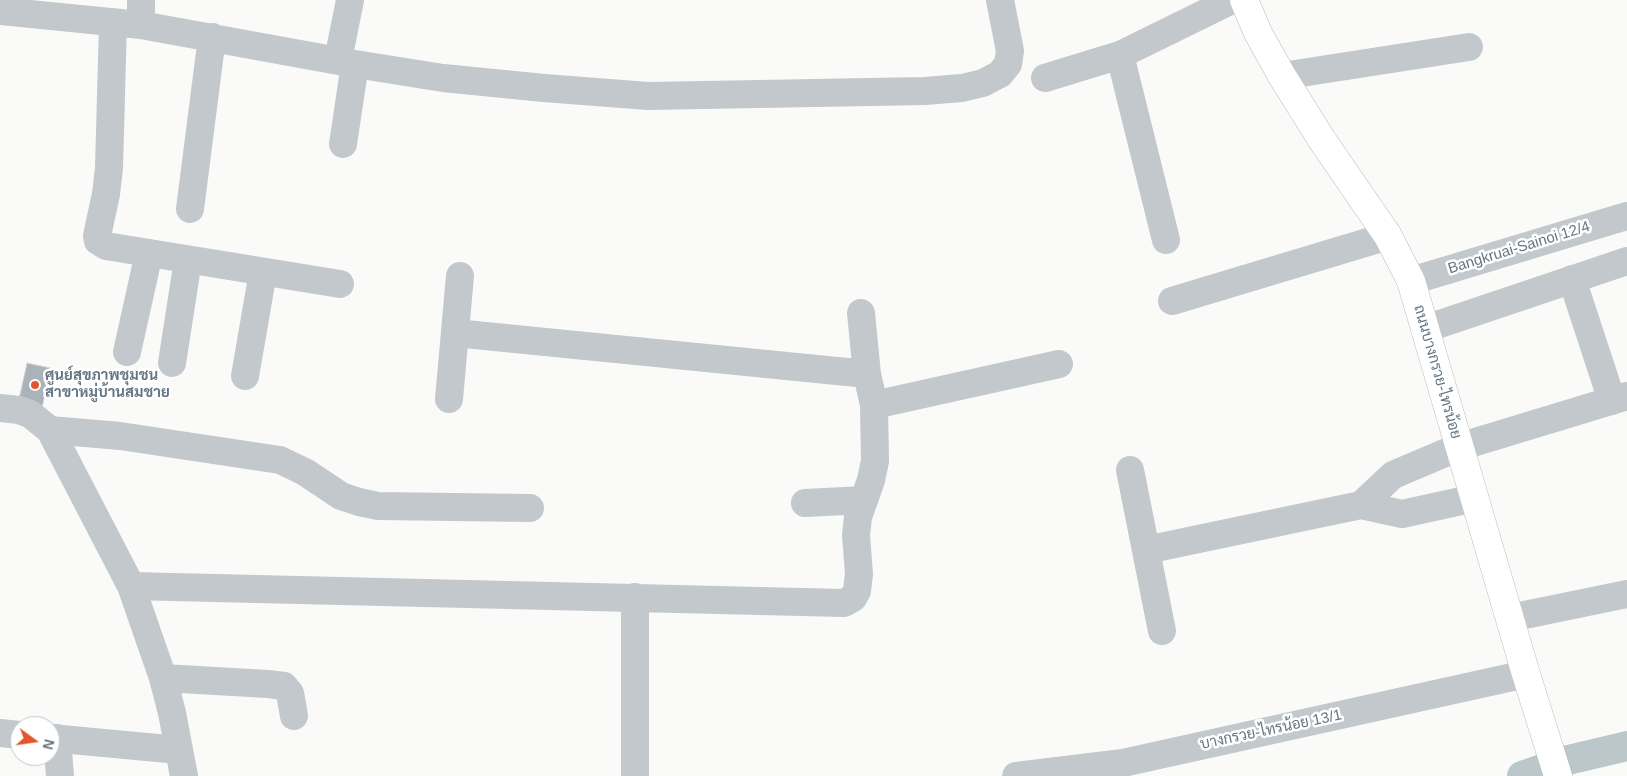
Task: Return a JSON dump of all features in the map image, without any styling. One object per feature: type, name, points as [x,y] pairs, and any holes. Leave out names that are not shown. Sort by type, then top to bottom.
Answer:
[{"type":"main road","name":"ถนนบางกรวย-ไทรน้อย","points":[[1244,0],[1258,33],[1282,76],[1322,140],[1388,236],[1411,281],[1526,674],[1555,764]]},
{"type":"street","points":[[0,0],[0,10],[113,23],[141,13],[212,37],[443,78],[648,96],[925,91],[962,88],[983,83],[1000,74],[1008,64],[1010,51],[1000,0]]},
{"type":"street","points":[[343,144],[350,0]]},
{"type":"street","points":[[1045,78],[1120,54],[1232,0]]},
{"type":"street","points":[[113,23],[109,168],[106,194],[97,236],[98,241],[106,246],[340,284]]},
{"type":"street","points":[[190,209],[212,37]]},
{"type":"street","points":[[1282,76],[1469,47]]},
{"type":"street","points":[[1120,54],[1166,240]]},
{"type":"street","name":"Bangkruai-Sainoi 12/4","points":[[1411,281],[1627,216]]},
{"type":"street","points":[[1172,301],[1388,236]]},
{"type":"street","points":[[128,352],[149,253]]},
{"type":"street","points":[[172,363],[188,260]]},
{"type":"street","points":[[1425,329],[1627,260]]},
{"type":"street","points":[[246,376],[263,272]]},
{"type":"street","points":[[449,399],[460,276]]},
{"type":"street","points":[[1361,505],[1393,475],[1459,447],[1619,398],[1572,279]]},
{"type":"street","points":[[131,586],[844,602],[853,598],[857,591],[859,574],[856,535],[858,517],[871,480],[874,461],[874,405],[867,374],[861,313]]},
{"type":"street","points":[[455,333],[867,374]]},
{"type":"street","points":[[874,405],[1059,364]]},
{"type":"street","points":[[0,408],[19,410],[30,414],[50,430],[131,586],[162,678],[181,763],[60,739]]},
{"type":"street","points":[[50,430],[120,436],[280,460],[306,472],[341,496],[378,506],[530,508]]},
{"type":"street","points":[[1130,470],[1162,632]]},
{"type":"street","points":[[1146,550],[1361,505],[1402,514],[1475,498]]},
{"type":"street","points":[[805,503],[864,500]]},
{"type":"street","points":[[1510,618],[1627,594]]},
{"type":"street","points":[[635,597],[635,776]]},
{"type":"street","name":"บางกรวย-ไทรน้อย 13/1","points":[[1016,776],[1123,763],[1526,674]]},
{"type":"street","points":[[162,678],[284,686],[290,692],[294,716]]},
{"type":"building","name":"ศูนย์สุขภาพชุมชน สาขาหมู่บ้านสมชาย","points":[[27,363],[51,368],[42,408],[18,403]]},
{"type":"waterway","points":[[1522,776],[1568,760],[1627,746]]},
{"type":"place","name":"ศูนย์สุขภาพชุมชน สาขาหมู่บ้านสมชาย","points":[[35,385]]}]
